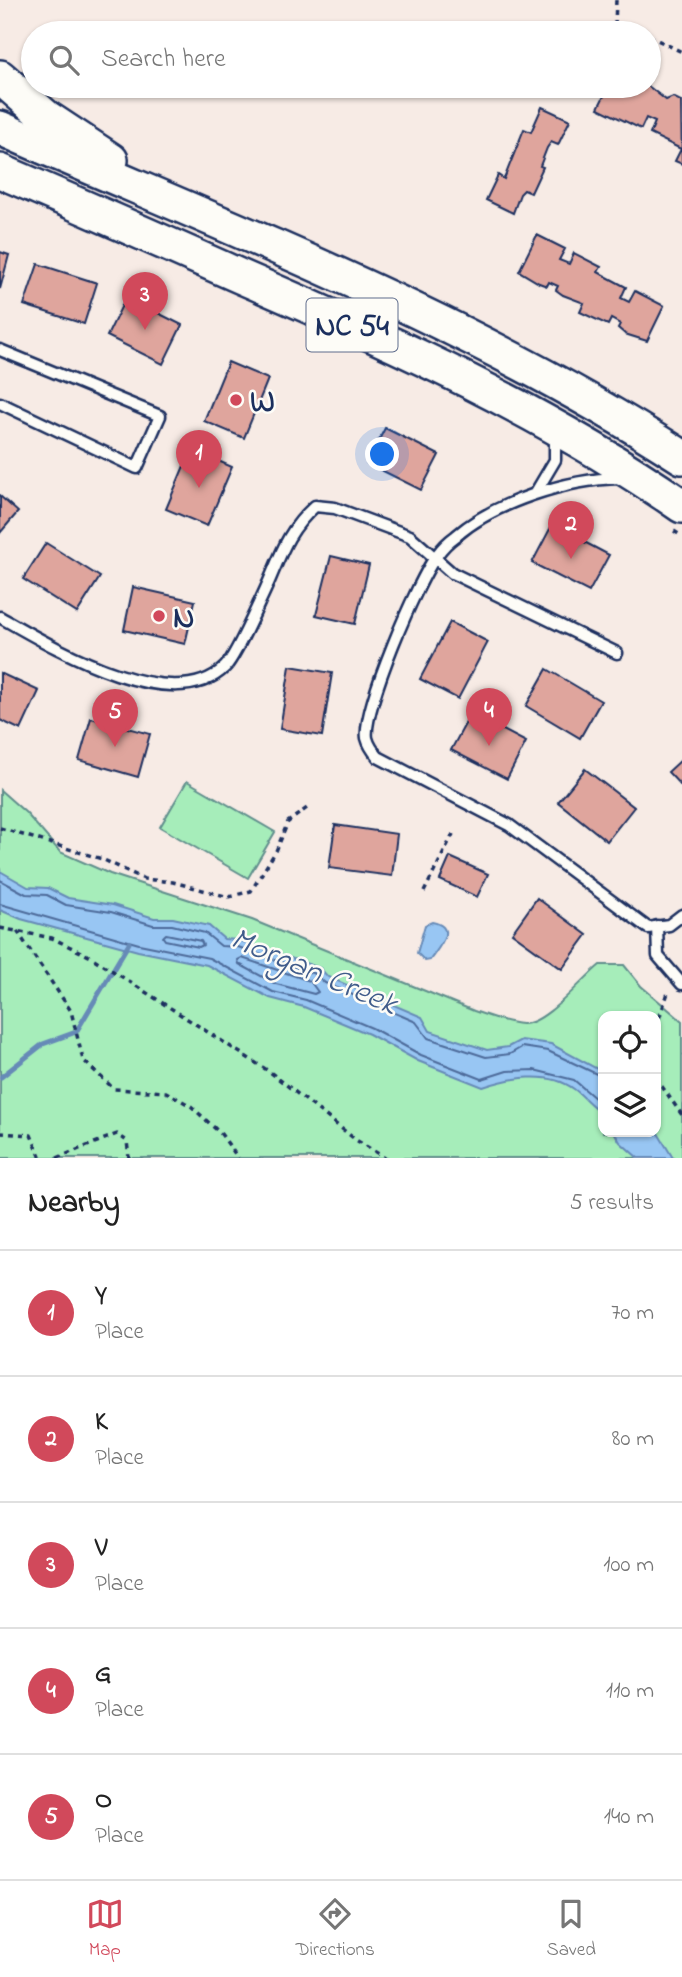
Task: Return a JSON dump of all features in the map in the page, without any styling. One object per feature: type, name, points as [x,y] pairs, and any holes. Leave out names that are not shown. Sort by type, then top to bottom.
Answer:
[{"type":"highway","points":[[0,77],[21,95]]},
{"type":"highway","points":[[24,98],[46,117],[190,211]]},
{"type":"highway","name":"NC 54","points":[[0,128],[440,322],[581,397],[682,457]]},
{"type":"highway","name":"NC 54","points":[[2,173],[362,329],[550,425],[641,477],[682,506]]},
{"type":"lane","points":[[0,349],[160,416],[137,468],[0,403]]},
{"type":"lane","points":[[536,493],[555,460],[557,444],[550,425]]},
{"type":"lane","points":[[641,477],[586,481],[536,493],[471,525],[436,556],[391,651],[372,708],[367,737],[372,750],[386,762],[509,825],[648,928],[669,925],[682,915]]},
{"type":"lane","points":[[0,617],[71,658],[150,685],[196,683],[225,667],[261,600],[293,526],[315,506],[335,508],[410,536],[436,556],[452,573],[617,653]]},
{"type":"lane","points":[[657,926],[658,956],[682,984]]},
{"type":"path","points":[[615,0],[615,21]]},
{"type":"path","points":[[661,42],[682,52]]},
{"type":"path","points":[[0,828],[102,859],[144,879],[173,882],[229,897],[251,891],[276,850],[288,822],[307,808]]},
{"type":"path","points":[[424,892],[454,832]]},
{"type":"path","points":[[0,928],[51,938],[91,957],[270,1072],[356,1140],[385,1158]]},
{"type":"path","points":[[17,931],[71,1011],[83,1060],[114,1088],[166,1092],[191,1106],[221,1134],[238,1158]]},
{"type":"path","points":[[661,1013],[674,975]]},
{"type":"path","points":[[661,1085],[682,1115]]},
{"type":"path","points":[[0,1133],[31,1135],[41,1158]]},
{"type":"path","points":[[57,1158],[94,1141],[117,1135],[127,1141],[129,1158]]},
{"type":"green space","points":[[187,781],[275,832],[248,878],[160,827]]},
{"type":"green space","points":[[0,790],[26,813],[60,852],[110,874],[252,920],[504,1021],[522,1024],[531,1022],[552,1010],[600,965],[624,965],[641,986],[682,1021],[682,1158],[0,1158]]},
{"type":"water","name":"Morgan Creek","points":[[0,871],[28,887],[48,888],[68,898],[113,905],[154,918],[173,918],[209,926],[224,939],[238,940],[320,968],[328,977],[422,1017],[430,1031],[487,1050],[508,1047],[521,1040],[551,1044],[598,1069],[598,1110],[574,1089],[553,1079],[529,1078],[483,1087],[418,1061],[369,1034],[304,1007],[270,998],[207,965],[138,951],[21,919],[0,910]]},
{"type":"water","points":[[432,922],[444,928],[445,933],[438,949],[430,960],[425,961],[417,953],[425,925]]},
{"type":"water","points":[[617,1137],[660,1137],[673,1158],[638,1158]]},
{"type":"building","points":[[661,96],[666,100],[673,97],[681,101],[682,164],[675,161],[681,149],[650,134],[655,122],[646,118],[641,129],[598,108],[603,98]]},
{"type":"building","points":[[542,107],[570,120],[558,145],[551,142],[547,148],[540,166],[543,167],[531,193],[524,190],[520,194],[513,213],[486,200],[498,175],[504,179],[524,129],[531,132]]},
{"type":"building","points":[[537,235],[565,249],[559,260],[569,264],[574,253],[601,267],[598,272],[626,287],[621,298],[629,302],[635,291],[664,306],[647,341],[625,334],[618,328],[620,324],[611,319],[608,325],[580,312],[584,303],[563,295],[556,290],[558,286],[549,282],[547,286],[539,283],[519,271]]},
{"type":"building","points":[[0,252],[9,255],[0,289]]},
{"type":"building","points":[[38,264],[97,283],[84,324],[24,305]]},
{"type":"building","points":[[126,297],[182,325],[163,364],[107,336]]},
{"type":"building","name":"W","points":[[228,362],[268,379],[244,438],[204,421]]},
{"type":"building","points":[[385,428],[439,455],[421,490],[367,463]]},
{"type":"building","points":[[191,449],[232,467],[207,526],[166,509]]},
{"type":"building","points":[[0,496],[18,512],[0,533]]},
{"type":"building","points":[[552,525],[609,555],[589,592],[532,563]]},
{"type":"building","points":[[46,543],[100,577],[77,613],[23,579]]},
{"type":"building","points":[[331,556],[369,565],[355,624],[316,615]]},
{"type":"building","name":"N","points":[[133,587],[195,601],[185,644],[124,630]]},
{"type":"building","points":[[450,622],[488,642],[458,699],[420,679]]},
{"type":"building","points":[[290,666],[332,673],[322,736],[280,729]]},
{"type":"building","points":[[547,669],[601,701],[580,738],[526,706]]},
{"type":"building","points":[[0,673],[39,691],[21,730],[0,720]]},
{"type":"building","points":[[471,713],[526,742],[507,779],[451,750]]},
{"type":"building","points":[[91,718],[150,734],[138,777],[79,760]]},
{"type":"building","points":[[682,759],[682,787],[668,772]]},
{"type":"building","points":[[585,769],[634,807],[607,841],[558,802]]},
{"type":"building","points":[[335,825],[397,834],[392,876],[329,868]]},
{"type":"building","points":[[450,857],[488,874],[477,897],[440,880]]},
{"type":"building","points":[[537,898],[587,935],[562,969],[512,933]]},
{"type":"waterway","points":[[1,1077],[43,1044],[76,1032],[129,943]]},
{"type":"place","name":"V","points":[[145,330]]},
{"type":"place","name":"W","points":[[236,400]]},
{"type":"place","name":"Y","points":[[199,488]]},
{"type":"place","name":"K","points":[[571,559]]},
{"type":"place","name":"N","points":[[159,616]]},
{"type":"place","name":"G","points":[[489,746]]},
{"type":"place","name":"O","points":[[115,747]]}]
